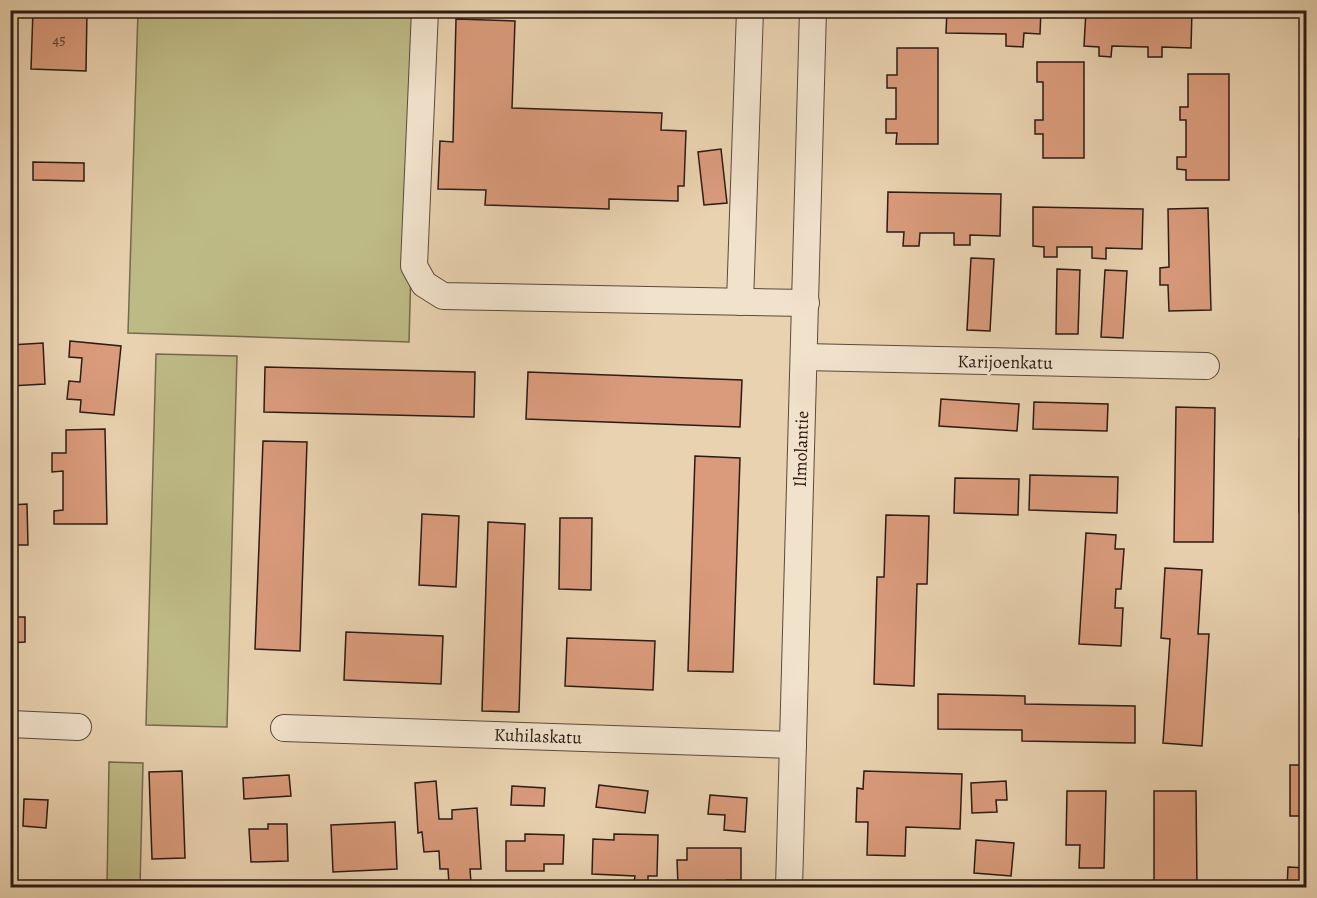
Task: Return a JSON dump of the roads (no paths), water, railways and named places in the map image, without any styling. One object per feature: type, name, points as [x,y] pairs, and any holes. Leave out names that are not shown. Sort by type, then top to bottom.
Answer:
[{"type":"street","points":[[425,10],[414,266],[424,284],[443,296],[806,303]]},
{"type":"street","points":[[740,302],[750,10]]},
{"type":"street","name":"Ilmolantie","points":[[789,888],[813,10]]},
{"type":"street","name":"Karijoenkatu","points":[[804,357],[1206,366]]},
{"type":"street","points":[[10,724],[78,727]]},
{"type":"street","name":"Kuhilaskatu","points":[[284,728],[793,744]]}]
